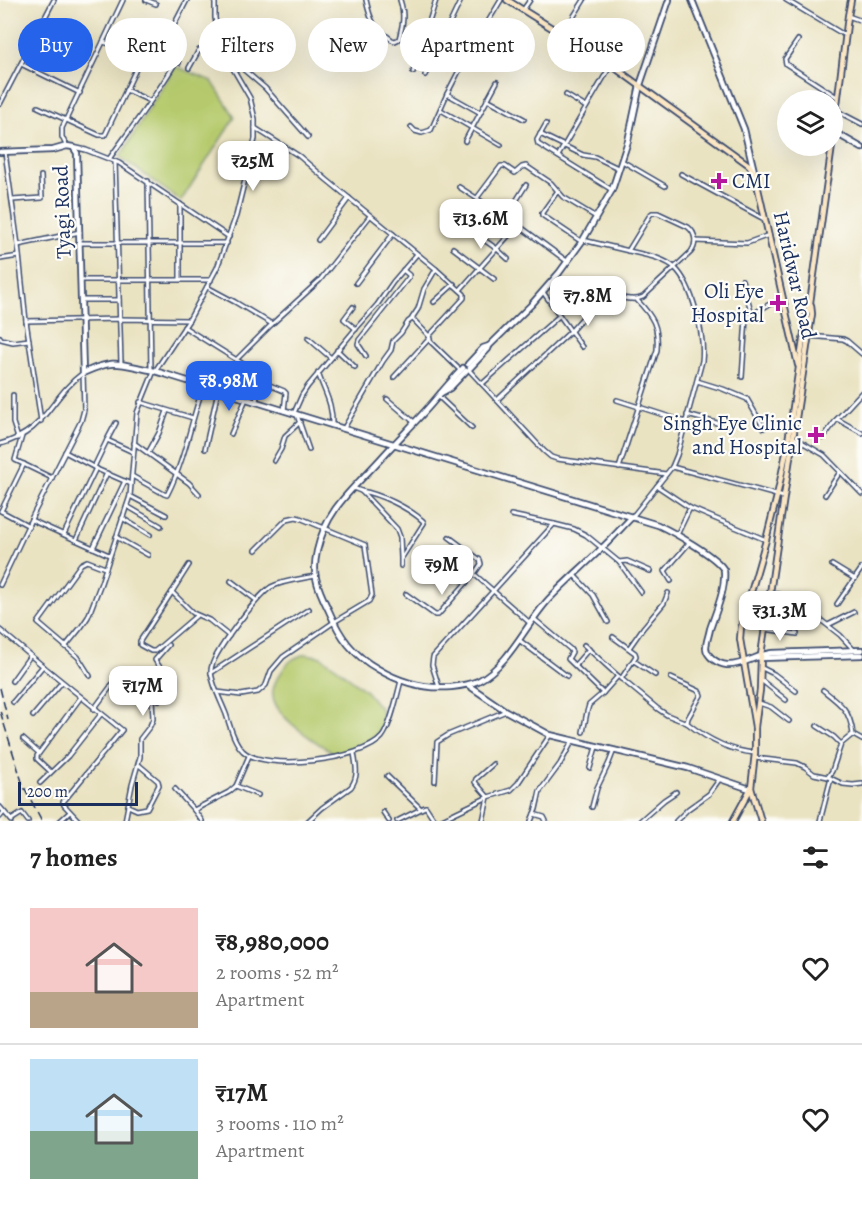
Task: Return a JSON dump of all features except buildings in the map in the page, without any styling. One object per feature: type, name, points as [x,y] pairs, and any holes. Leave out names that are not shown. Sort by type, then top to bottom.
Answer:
[{"type":"main road","points":[[507,0],[547,25]]},
{"type":"main road","points":[[840,90],[851,0]]},
{"type":"main road","points":[[621,72],[742,159],[755,174]]},
{"type":"main road","points":[[801,370],[830,156]]},
{"type":"main road","name":"Haridwar Road","points":[[755,174],[801,370],[791,436]]},
{"type":"main road","points":[[801,370],[812,314],[810,303]]},
{"type":"main road","points":[[755,727],[740,639],[741,627],[766,540],[791,436]]},
{"type":"main road","points":[[733,821],[750,788],[755,756],[755,727],[762,668],[760,657],[771,592],[791,436]]},
{"type":"main road","points":[[750,788],[761,821]]},
{"type":"street","points":[[45,18],[54,0]]},
{"type":"street","points":[[66,119],[122,0]]},
{"type":"street","points":[[146,0],[156,3]]},
{"type":"street","points":[[178,18],[187,0]]},
{"type":"street","points":[[215,0],[215,18]]},
{"type":"street","points":[[366,0],[375,27],[395,41],[399,39],[403,23],[404,12],[400,0]]},
{"type":"street","points":[[430,18],[436,0]]},
{"type":"street","points":[[453,18],[461,0]]},
{"type":"street","points":[[490,18],[501,0]]},
{"type":"street","points":[[523,10],[530,0]]},
{"type":"street","points":[[573,18],[584,0]]},
{"type":"street","points":[[557,191],[542,215],[583,241],[664,261],[680,273],[688,287],[701,330],[703,354],[677,455],[672,467],[633,516],[550,598],[497,666],[478,681],[468,685],[422,687],[401,681],[359,657],[346,642],[334,622],[315,576],[316,557],[324,527],[335,507],[447,384],[543,292],[583,241],[612,190],[620,168],[640,85],[669,0]]},
{"type":"street","points":[[692,0],[744,129],[755,174]]},
{"type":"street","points":[[786,0],[846,36]]},
{"type":"street","points":[[848,16],[862,21]]},
{"type":"street","points":[[798,40],[785,59],[786,64],[827,90]]},
{"type":"street","points":[[189,68],[199,50]]},
{"type":"street","points":[[0,104],[18,70]]},
{"type":"street","points":[[37,72],[80,93]]},
{"type":"street","points":[[38,107],[103,136],[134,72]]},
{"type":"street","points":[[109,159],[171,72]]},
{"type":"street","points":[[65,647],[85,622],[98,592],[127,506],[130,496],[136,419],[140,402],[153,371],[189,320],[211,280],[227,243],[238,207],[252,151],[255,119],[250,98],[235,72]]},
{"type":"street","points":[[246,72],[265,88],[309,137]]},
{"type":"street","points":[[411,127],[415,131],[428,132],[434,125],[458,72]]},
{"type":"street","points":[[558,156],[607,72]]},
{"type":"street","points":[[465,141],[497,82]]},
{"type":"street","points":[[126,90],[150,101]]},
{"type":"street","points":[[447,94],[479,112]]},
{"type":"street","points":[[566,95],[586,107]]},
{"type":"street","points":[[487,99],[524,119]]},
{"type":"street","points":[[441,110],[501,145]]},
{"type":"street","points":[[843,114],[862,124]]},
{"type":"street","name":"Tyagi Road","points":[[66,119],[62,133],[63,142],[77,153],[83,373]]},
{"type":"street","points":[[546,124],[537,142],[612,190]]},
{"type":"street","points":[[255,128],[292,151],[464,294],[464,298],[394,377]]},
{"type":"street","points":[[540,134],[583,155],[595,157],[620,168]]},
{"type":"street","points":[[843,137],[862,148]]},
{"type":"street","points":[[41,421],[26,321],[12,200],[2,152],[70,147],[115,161],[229,237]]},
{"type":"street","points":[[115,161],[121,363]]},
{"type":"street","points":[[622,161],[665,186]]},
{"type":"street","points":[[477,198],[502,166],[514,173],[522,167],[527,167],[551,183],[563,197],[597,218]]},
{"type":"street","points":[[681,174],[765,220]]},
{"type":"street","points":[[12,200],[42,198],[41,176]]},
{"type":"street","points":[[148,182],[149,319],[153,371]]},
{"type":"street","points":[[506,218],[526,185]]},
{"type":"street","points":[[459,187],[518,225],[568,262]]},
{"type":"street","points":[[318,240],[349,198]]},
{"type":"street","points":[[180,204],[180,279]]},
{"type":"street","points":[[497,400],[571,331],[600,298],[605,296],[638,300],[643,297],[693,249],[695,241],[693,231],[688,226],[658,213],[652,213],[628,251]]},
{"type":"street","points":[[236,360],[320,280],[370,216]]},
{"type":"street","points":[[453,218],[497,249],[508,260]]},
{"type":"street","points":[[460,290],[518,225]]},
{"type":"street","points":[[18,245],[80,232]]},
{"type":"street","points":[[356,283],[393,234]]},
{"type":"street","points":[[695,241],[747,243],[769,236]]},
{"type":"street","points":[[80,243],[227,243]]},
{"type":"street","points":[[453,248],[494,279]]},
{"type":"street","points":[[309,450],[296,414],[305,390],[417,254]]},
{"type":"street","points":[[0,259],[19,256]]},
{"type":"street","points":[[344,429],[390,352],[393,340],[412,319],[424,289],[436,269]]},
{"type":"street","points":[[366,357],[358,342],[409,277],[403,270]]},
{"type":"street","points":[[81,280],[211,280]]},
{"type":"street","points":[[742,280],[752,314]]},
{"type":"street","points":[[434,302],[454,284]]},
{"type":"street","points":[[207,287],[272,324]]},
{"type":"street","points":[[543,292],[582,347]]},
{"type":"street","points":[[742,377],[745,319],[768,305],[784,299]]},
{"type":"street","points":[[82,300],[119,300]]},
{"type":"street","points":[[618,469],[656,358],[658,342],[656,324],[638,300]]},
{"type":"street","points":[[353,307],[344,319],[356,329]]},
{"type":"street","points":[[482,384],[559,316]]},
{"type":"street","points":[[412,319],[429,338],[466,368],[551,457],[618,469],[666,474]]},
{"type":"street","points":[[26,321],[189,320]]},
{"type":"street","points":[[184,327],[248,367],[267,384],[286,393],[284,411]]},
{"type":"street","points":[[809,336],[847,340],[862,354]]},
{"type":"street","points":[[0,337],[13,342],[29,340]]},
{"type":"street","points":[[308,338],[331,358]]},
{"type":"street","points":[[337,350],[355,367]]},
{"type":"street","points":[[0,444],[20,437],[41,421],[71,383],[83,373],[102,365],[121,363],[633,516],[677,535],[718,562],[724,570],[723,586],[707,644],[708,654],[723,665],[760,657],[805,652],[862,651]]},
{"type":"street","points":[[0,585],[78,429],[83,415],[83,373]]},
{"type":"street","points":[[318,373],[331,405],[332,425]]},
{"type":"street","points":[[256,402],[261,380]]},
{"type":"street","points":[[697,381],[723,388],[747,399],[764,428]]},
{"type":"street","points":[[132,476],[167,495],[178,474],[204,386]]},
{"type":"street","points":[[205,449],[218,391]]},
{"type":"street","points":[[823,438],[862,392]]},
{"type":"street","points":[[440,394],[472,428]]},
{"type":"street","points":[[13,395],[13,426],[20,437],[15,460],[52,478]]},
{"type":"street","points":[[231,434],[246,399]]},
{"type":"street","points":[[387,399],[414,422]]},
{"type":"street","points":[[617,400],[686,422]]},
{"type":"street","points":[[140,402],[193,418]]},
{"type":"street","points":[[148,453],[167,411]]},
{"type":"street","points":[[687,415],[728,426]]},
{"type":"street","points":[[837,419],[862,433]]},
{"type":"street","points":[[274,461],[285,436],[300,422]]},
{"type":"street","points":[[64,535],[116,423]]},
{"type":"street","points":[[791,436],[824,455],[862,494]]},
{"type":"street","points":[[107,440],[134,452]]},
{"type":"street","points":[[134,443],[178,474],[199,494]]},
{"type":"street","points":[[65,452],[131,484]]},
{"type":"street","points":[[25,464],[0,511],[29,526]]},
{"type":"street","points":[[672,467],[784,497]]},
{"type":"street","points":[[825,495],[840,472]]},
{"type":"street","points":[[76,540],[107,473]]},
{"type":"street","points":[[93,548],[125,481]]},
{"type":"street","points":[[657,486],[690,508],[766,540]]},
{"type":"street","points":[[353,488],[387,500],[423,521],[424,523],[401,559]]},
{"type":"street","points":[[361,491],[397,529],[400,537],[401,566]]},
{"type":"street","points":[[130,496],[166,515]]},
{"type":"street","points":[[127,506],[160,526]]},
{"type":"street","points":[[677,535],[690,508]]},
{"type":"street","points":[[511,514],[580,532],[620,562],[641,592]]},
{"type":"street","points":[[217,692],[241,695],[258,692],[266,685],[271,671],[284,657],[371,599],[365,545],[324,527],[291,517],[256,550]]},
{"type":"street","points":[[122,519],[150,535]]},
{"type":"street","points":[[31,520],[110,555]]},
{"type":"street","points":[[440,688],[432,660],[554,524]]},
{"type":"street","points":[[116,537],[148,555]]},
{"type":"street","points":[[406,594],[438,615],[474,574],[481,564],[480,560],[449,537]]},
{"type":"street","points":[[671,581],[665,571],[689,543]]},
{"type":"street","points":[[90,676],[80,660],[38,625],[38,621],[81,564],[87,561],[105,568]]},
{"type":"street","points":[[620,562],[627,561],[650,571]]},
{"type":"street","points":[[189,565],[140,641],[140,645],[155,651],[196,616]]},
{"type":"street","points":[[832,565],[855,579]]},
{"type":"street","points":[[837,604],[862,568]]},
{"type":"street","points":[[474,574],[570,649],[572,652],[568,659],[603,693]]},
{"type":"street","points":[[574,575],[591,593],[608,622]]},
{"type":"street","points":[[315,576],[280,583],[266,591],[256,600],[213,660],[211,673],[239,747],[249,756],[271,760],[307,761],[354,753],[375,744],[384,733],[401,681]]},
{"type":"street","points":[[231,581],[256,600]]},
{"type":"street","points":[[172,592],[196,616],[209,620],[229,636]]},
{"type":"street","points":[[771,592],[794,599],[840,635],[854,650]]},
{"type":"street","points":[[629,648],[664,603],[668,593]]},
{"type":"street","points":[[211,673],[309,609]]},
{"type":"street","points":[[828,625],[854,612]]},
{"type":"street","points":[[765,629],[797,634]]},
{"type":"street","points":[[0,630],[122,730],[63,802],[78,821]]},
{"type":"street","points":[[583,732],[587,708],[620,677],[636,656],[613,637]]},
{"type":"street","points":[[519,640],[567,676]]},
{"type":"street","points":[[111,686],[146,694],[157,699],[162,698],[170,689],[169,681],[166,673],[155,660],[168,645]]},
{"type":"street","points":[[584,645],[658,709],[687,723],[717,743],[755,756],[797,763],[805,766],[814,774],[849,785],[862,784]]},
{"type":"street","points":[[575,665],[589,649]]},
{"type":"street","points":[[760,657],[862,651]]},
{"type":"street","points":[[12,681],[30,656]]},
{"type":"street","points":[[634,661],[655,675]]},
{"type":"street","points":[[13,702],[43,666]]},
{"type":"street","points":[[762,668],[796,691]]},
{"type":"street","points":[[94,709],[120,674]]},
{"type":"street","points":[[671,678],[701,694],[687,723]]},
{"type":"street","points":[[761,680],[786,700]]},
{"type":"street","points":[[33,716],[62,682]]},
{"type":"street","points":[[468,685],[506,711],[550,735],[688,768],[750,788]]},
{"type":"street","points":[[823,690],[840,703],[848,714],[853,734],[862,740]]},
{"type":"street","points":[[125,821],[141,753],[140,739],[153,719],[153,697]]},
{"type":"street","points":[[51,772],[37,756],[81,698]]},
{"type":"street","points":[[759,703],[771,707],[789,721]]},
{"type":"street","points":[[435,781],[437,742],[448,735],[506,711]]},
{"type":"street","points":[[40,783],[70,754],[101,714]]},
{"type":"street","points":[[817,726],[842,744]]},
{"type":"street","points":[[820,821],[832,771],[842,744],[853,734]]},
{"type":"street","points":[[397,821],[426,807],[436,821],[488,797],[509,792],[515,787],[550,735]]},
{"type":"street","points":[[23,739],[39,753]]},
{"type":"street","points":[[531,821],[540,791],[560,764],[573,740]]},
{"type":"street","points":[[590,768],[597,745]]},
{"type":"street","points":[[592,807],[597,788],[614,749]]},
{"type":"street","points":[[308,821],[354,783],[357,774],[354,753]]},
{"type":"street","points":[[194,810],[236,786],[249,756]]},
{"type":"street","points":[[488,797],[475,782],[492,764]]},
{"type":"street","points":[[128,806],[136,810],[147,808],[159,785],[158,781],[138,765]]},
{"type":"street","points":[[387,776],[420,808]]},
{"type":"street","points":[[679,820],[688,809],[709,794],[720,778]]},
{"type":"street","points":[[236,786],[258,795]]},
{"type":"street","points":[[175,789],[202,821]]},
{"type":"street","points":[[640,821],[676,792]]},
{"type":"street","points":[[483,821],[488,797]]},
{"type":"street","points":[[0,807],[12,821],[22,813],[28,821]]},
{"type":"street","points":[[0,817],[4,812]]},
{"type":"street","points":[[60,821],[70,812]]},
{"type":"street","points":[[383,812],[389,821]]},
{"type":"street","points":[[534,813],[544,817],[546,821]]},
{"type":"street","points":[[646,815],[647,821]]},
{"type":"green space","points":[[187,71],[212,81],[235,117],[181,201],[120,157],[171,72]]},
{"type":"green space","points":[[306,654],[321,657],[337,668],[366,691],[381,709],[384,721],[379,732],[371,741],[350,750],[333,753],[285,718],[278,709],[273,690],[276,681],[288,663]]},
{"type":"railway","points":[[0,688],[8,720]]},
{"type":"railway","points":[[0,711],[23,785],[42,821]]},
{"type":"place","name":"CMI","points":[[719,181]]},
{"type":"place","name":"Oli Eye Hospital","points":[[778,303]]},
{"type":"place","name":"Singh Eye Clinic and Hospital","points":[[816,435]]}]
